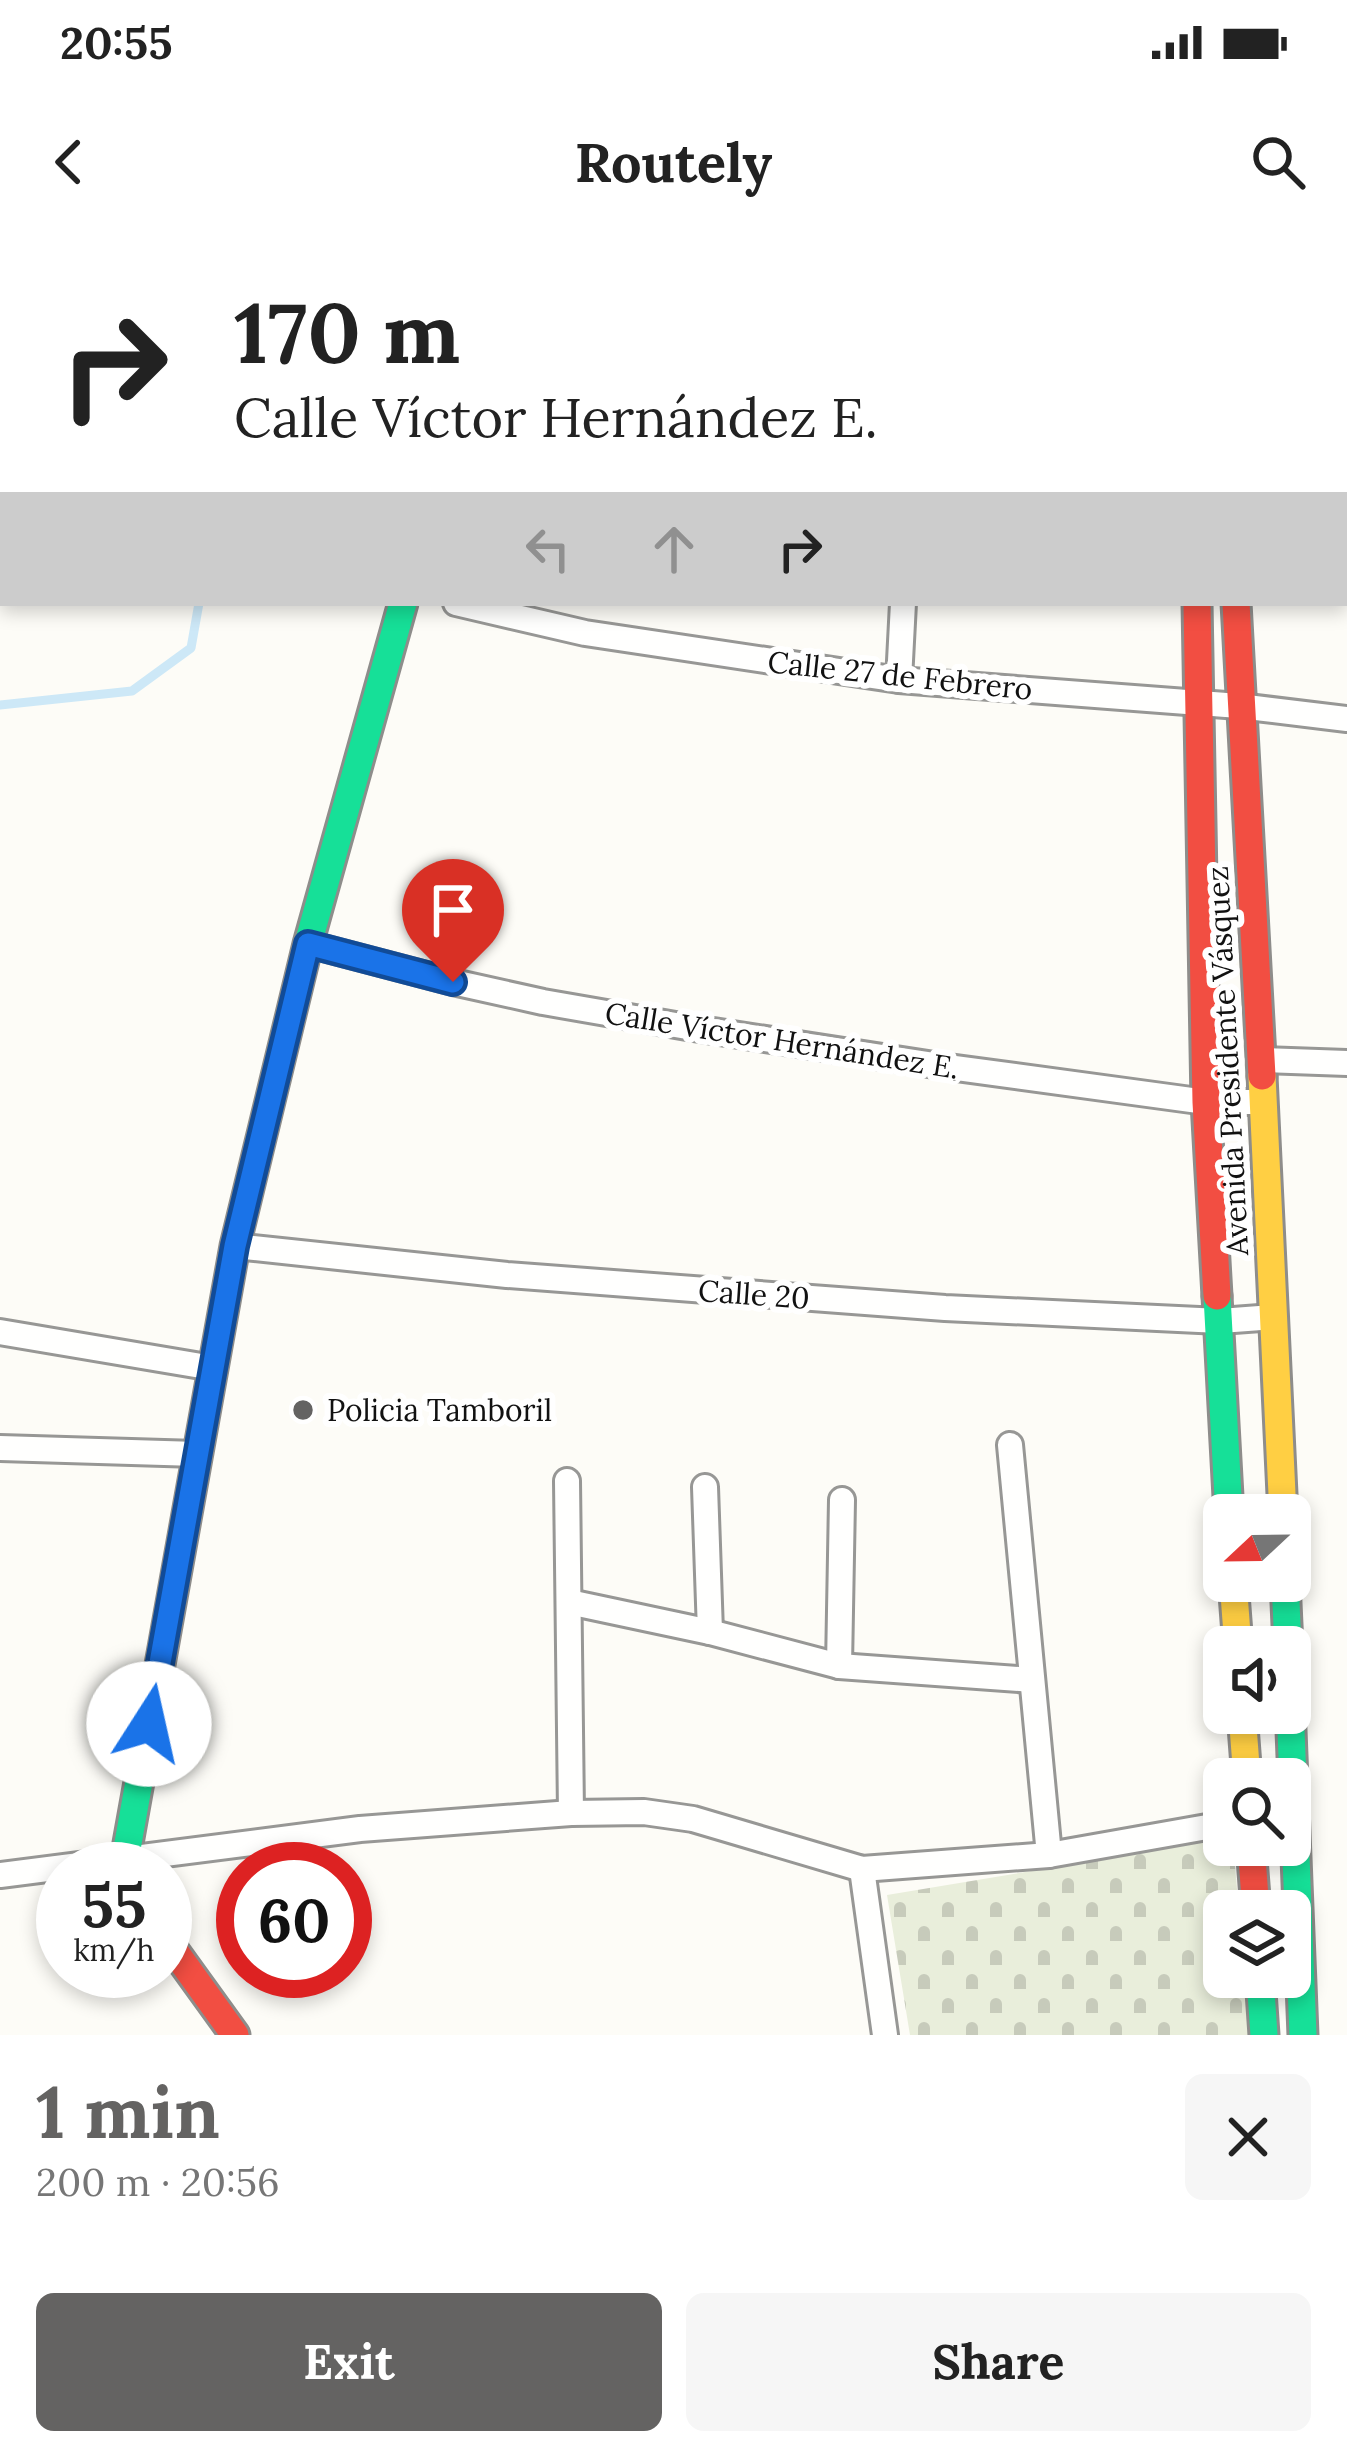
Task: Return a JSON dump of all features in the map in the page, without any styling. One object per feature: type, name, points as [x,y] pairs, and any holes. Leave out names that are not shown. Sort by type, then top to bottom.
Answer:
[{"type":"street","points":[[131,1842],[235,1246],[308,944],[402,606]]},
{"type":"street","name":"Calle 27 de Febrero","points":[[469,606],[585,633],[899,680],[1240,706],[1347,719]]},
{"type":"street","points":[[899,680],[903,606]]},
{"type":"street","name":"Avenida Presidente Vásquez","points":[[1197,606],[1206,1102],[1228,1494]]},
{"type":"street","name":"Avenida Presidente Vásquez","points":[[1236,606],[1282,1494]]},
{"type":"street","name":"Calle Víctor Hernández E.","points":[[308,944],[543,1002],[941,1066],[1206,1102],[1262,1102]]},
{"type":"street","points":[[1260,1060],[1347,1063]]},
{"type":"street","name":"Calle 20","points":[[235,1246],[576,1281],[945,1308],[1220,1321],[1274,1317]]},
{"type":"street","points":[[0,1332],[213,1368]]},
{"type":"street","points":[[1010,1445],[1049,1856]]},
{"type":"street","points":[[0,1448],[197,1454]]},
{"type":"street","points":[[567,1481],[571,1813]]},
{"type":"street","points":[[705,1487],[710,1632]]},
{"type":"street","points":[[839,1666],[842,1500]]},
{"type":"street","points":[[569,1602],[839,1666],[1032,1680]]},
{"type":"street","points":[[192,1854],[360,1829],[571,1813],[644,1813],[693,1819],[862,1869],[1049,1856],[1203,1828]]},
{"type":"street","points":[[1295,1866],[1303,2035]]},
{"type":"street","points":[[862,1869],[885,2035]]},
{"type":"street","points":[[0,1875],[36,1872]]},
{"type":"street","points":[[192,1975],[235,2035]]},
{"type":"street","points":[[1262,1998],[1264,2035]]},
{"type":"green space","points":[[1203,1842],[1203,1866],[1235,1866],[1237,1890],[1203,1890],[1203,1998],[1247,1998],[1250,2035],[910,2035],[887,1895]]},
{"type":"waterway","points":[[0,705],[132,691],[191,648],[198,606]]},
{"type":"traffic: fast","points":[[128,1842],[235,1246],[308,944],[402,606]]},
{"type":"traffic: fast","points":[[1217,1296],[1228,1494]]},
{"type":"traffic: fast","points":[[1286,1602],[1287,1626]]},
{"type":"traffic: fast","points":[[1291,1734],[1303,2035]]},
{"type":"traffic: fast","points":[[1261,1998],[1264,2035]]},
{"type":"traffic: slow","points":[[1262,1076],[1282,1494]]},
{"type":"traffic: slow","points":[[1235,1602],[1236,1626]]},
{"type":"traffic: slow","points":[[1244,1734],[1245,1758]]},
{"type":"traffic: jam","points":[[1197,606],[1206,1102],[1217,1296]]},
{"type":"traffic: jam","points":[[1236,606],[1262,1076]]},
{"type":"traffic: jam","points":[[1253,1866],[1254,1890]]},
{"type":"traffic: jam","points":[[192,1975],[235,2035]]},
{"type":"place","name":"Policia Tamboril","points":[[303,1410]]},
{"type":"route","points":[[149,1724],[235,1246],[308,944],[453,982]]}]
